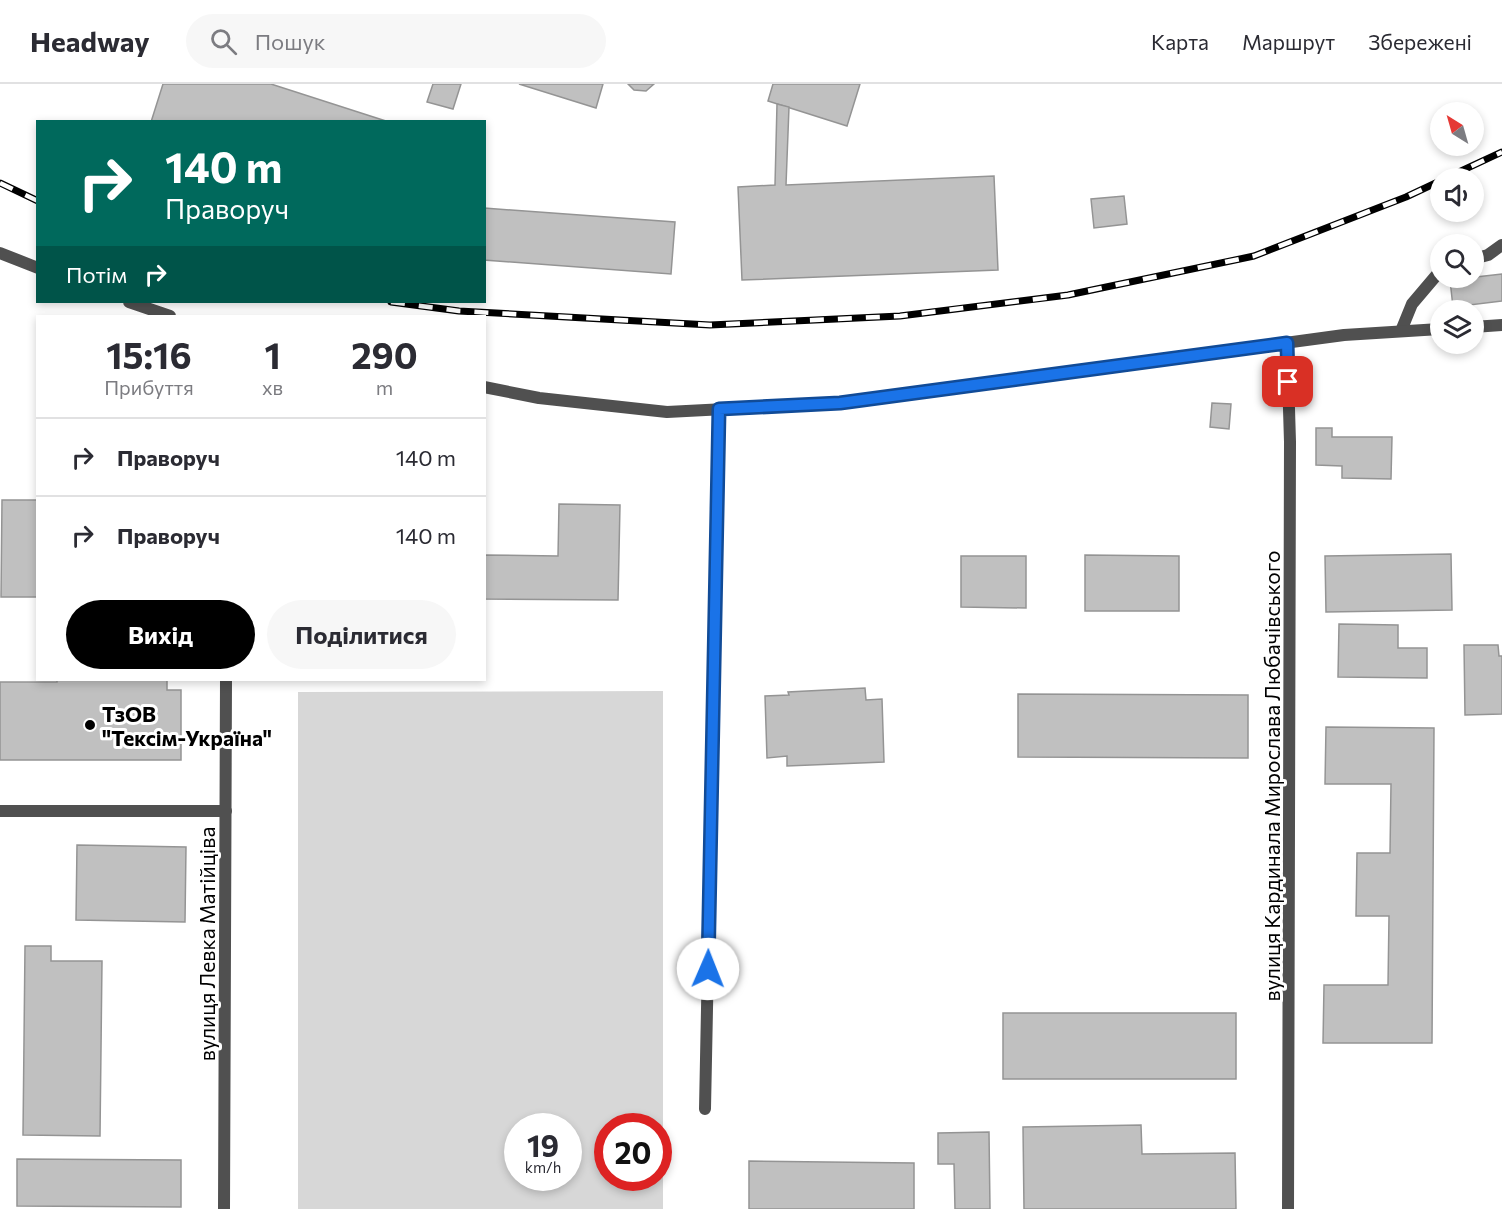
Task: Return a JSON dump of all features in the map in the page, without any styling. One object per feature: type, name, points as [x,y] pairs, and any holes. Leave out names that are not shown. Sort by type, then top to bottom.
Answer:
[{"type":"street","points":[[1484,256],[1502,245]]},
{"type":"street","points":[[0,253],[36,267]]},
{"type":"street","points":[[1401,331],[1412,304],[1430,283]]},
{"type":"street","points":[[132,303],[167,315]]},
{"type":"street","points":[[1484,327],[1502,326]]},
{"type":"street","points":[[486,387],[538,398],[667,412],[840,403],[1344,335],[1430,330]]},
{"type":"street","name":"вулиця Кардинала Мирослава Любачівського","points":[[1287,343],[1290,442],[1288,1209]]},
{"type":"street","points":[[705,1109],[719,409]]},
{"type":"street","name":"вулиця Левка Матійціва","points":[[224,1209],[226,681]]},
{"type":"street","points":[[0,811],[226,811]]},
{"type":"shaded area","points":[[663,691],[663,1113],[594,1113],[594,1191],[663,1191],[663,1209],[298,1209],[298,692]]},
{"type":"building","points":[[163,84],[271,84],[383,120],[152,120]]},
{"type":"building","points":[[433,84],[461,84],[453,109],[427,102]]},
{"type":"building","points":[[519,84],[603,84],[596,108]]},
{"type":"building","points":[[628,84],[654,84],[646,91],[634,90]]},
{"type":"building","points":[[773,84],[860,84],[847,126],[768,101]]},
{"type":"building","points":[[777,104],[789,107],[786,185],[994,176],[998,270],[742,280],[738,187],[775,185]]},
{"type":"building","points":[[1124,196],[1127,224],[1094,228],[1091,199]]},
{"type":"building","points":[[486,208],[675,222],[671,274],[486,260]]},
{"type":"building","points":[[1502,274],[1502,301],[1484,303],[1484,300],[1452,300],[1451,288],[1484,288],[1484,276]]},
{"type":"building","points":[[1212,403],[1231,404],[1229,429],[1210,427]]},
{"type":"building","points":[[1316,428],[1332,428],[1332,437],[1392,437],[1391,479],[1342,478],[1342,466],[1316,465]]},
{"type":"building","points":[[2,500],[36,500],[36,597],[1,597]]},
{"type":"building","points":[[559,504],[620,505],[618,600],[486,599],[486,555],[558,556]]},
{"type":"building","points":[[1451,554],[1452,610],[1326,612],[1325,556]]},
{"type":"building","points":[[1085,555],[1179,556],[1179,611],[1085,611]]},
{"type":"building","points":[[961,556],[1026,556],[1026,608],[961,607]]},
{"type":"building","points":[[1339,624],[1398,625],[1398,648],[1427,648],[1427,678],[1338,677]]},
{"type":"building","points":[[1464,645],[1498,645],[1499,656],[1502,656],[1502,714],[1465,715]]},
{"type":"building","name":"ТзОВ \"Тексім-Україна\"","points":[[167,681],[167,690],[181,690],[181,760],[0,760],[0,682]]},
{"type":"building","points":[[865,688],[866,700],[882,699],[884,762],[787,766],[787,756],[767,758],[765,696],[789,695],[788,692]]},
{"type":"building","points":[[1018,694],[1248,695],[1248,758],[1018,757]]},
{"type":"building","points":[[1326,727],[1434,728],[1432,1043],[1323,1043],[1324,985],[1388,985],[1389,916],[1356,916],[1357,853],[1390,853],[1391,784],[1325,784]]},
{"type":"building","points":[[77,845],[186,847],[185,922],[76,920]]},
{"type":"building","points":[[25,946],[51,946],[51,961],[102,961],[100,1136],[23,1135]]},
{"type":"building","points":[[1003,1013],[1236,1013],[1236,1079],[1003,1079]]},
{"type":"building","points":[[1141,1125],[1142,1154],[1235,1153],[1236,1209],[1024,1209],[1023,1127]]},
{"type":"building","points":[[989,1132],[990,1209],[955,1209],[954,1164],[938,1164],[938,1133]]},
{"type":"building","points":[[17,1159],[181,1160],[181,1207],[17,1206]]},
{"type":"building","points":[[749,1161],[914,1163],[914,1209],[749,1209]]},
{"type":"railway","points":[[1468,168],[1502,152]]},
{"type":"railway","points":[[0,183],[36,200]]},
{"type":"railway","points":[[399,303],[459,311],[710,325],[900,316],[1068,295],[1254,256],[1430,186]]},
{"type":"place","name":"ТзОВ \"Тексім-Україна\"","points":[[90,725]]},
{"type":"route","points":[[708,969],[719,409],[840,403],[1287,343],[1288,382]]}]
